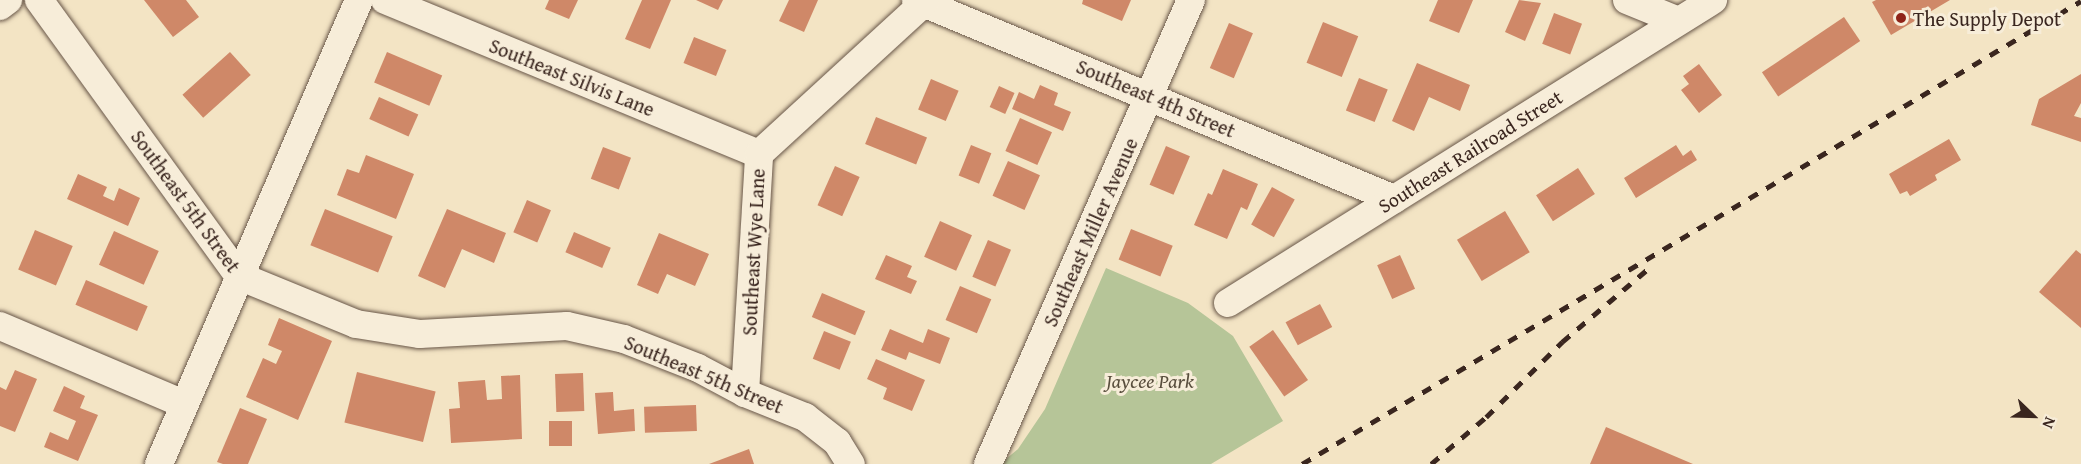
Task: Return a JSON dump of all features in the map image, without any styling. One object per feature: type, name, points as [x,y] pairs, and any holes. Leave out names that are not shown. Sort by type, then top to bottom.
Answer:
[{"type":"street","points":[[0,6],[8,0]]},
{"type":"street","name":"Southeast 5th Street","points":[[39,0],[239,276],[356,324],[420,334],[567,326],[624,339],[698,368],[745,393],[805,417],[837,442],[851,464]]},
{"type":"street","points":[[159,464],[359,0]]},
{"type":"street","name":"Southeast Silvis Lane","points":[[385,0],[759,154]]},
{"type":"street","name":"Southeast Miller Avenue","points":[[988,464],[1191,0]]},
{"type":"street","points":[[1627,0],[1676,21]]},
{"type":"street","name":"Southeast Railroad Street","points":[[1228,303],[1713,0]]},
{"type":"street","name":"Southeast Wye Lane","points":[[745,393],[759,154],[920,2]]},
{"type":"street","name":"Southeast 4th Street","points":[[920,2],[1150,95],[1394,199]]},
{"type":"street","points":[[0,326],[184,404]]},
{"type":"green space","name":"Jaycee Park","points":[[1106,268],[1188,303],[1233,336],[1283,421],[1211,464],[1000,464],[1018,449],[1045,409]]},
{"type":"building","points":[[144,0],[186,0],[199,17],[173,37]]},
{"type":"building","points":[[549,0],[578,0],[569,19],[545,9]]},
{"type":"building","points":[[642,0],[671,0],[650,49],[625,39]]},
{"type":"building","points":[[696,0],[723,0],[718,10]]},
{"type":"building","points":[[789,0],[818,0],[804,32],[779,21]]},
{"type":"building","points":[[1083,0],[1131,0],[1122,21],[1082,4]]},
{"type":"building","points":[[1438,0],[1473,0],[1459,33],[1429,21]]},
{"type":"building","points":[[1519,0],[1541,3],[1525,41],[1505,32]]},
{"type":"building","name":"The Supply Depot","points":[[1876,0],[1950,0],[1891,35],[1872,2]]},
{"type":"building","points":[[1554,13],[1582,24],[1570,55],[1542,44]]},
{"type":"building","points":[[1844,17],[1860,41],[1778,96],[1762,72]]},
{"type":"building","points":[[1323,22],[1358,36],[1342,77],[1307,63]]},
{"type":"building","points":[[1229,23],[1253,33],[1234,78],[1210,68]]},
{"type":"building","points":[[694,37],[726,50],[716,76],[684,63]]},
{"type":"building","points":[[230,52],[251,75],[203,118],[182,95]]},
{"type":"building","points":[[387,52],[442,75],[429,106],[374,82]]},
{"type":"building","points":[[1417,63],[1470,85],[1460,111],[1429,97],[1414,131],[1392,121]]},
{"type":"building","points":[[1699,64],[1722,95],[1699,113],[1681,90],[1689,84],[1683,76]]},
{"type":"building","points":[[2081,74],[2081,103],[2074,116],[2081,118],[2081,142],[2031,125],[2039,99]]},
{"type":"building","points":[[1359,78],[1388,90],[1375,122],[1346,110]]},
{"type":"building","points":[[931,79],[959,91],[946,121],[918,109]]},
{"type":"building","points":[[1040,85],[1058,93],[1054,105],[1071,112],[1063,131],[1012,109],[1019,92],[1034,99]]},
{"type":"building","points":[[999,86],[1015,93],[1005,114],[990,107]]},
{"type":"building","points":[[379,97],[418,114],[409,136],[369,119]]},
{"type":"building","points":[[876,117],[927,138],[916,164],[865,144]]},
{"type":"building","points":[[1020,118],[1052,132],[1037,165],[1005,151]]},
{"type":"building","points":[[1949,139],[1961,160],[1935,175],[1937,180],[1910,196],[1907,191],[1900,194],[1889,174]]},
{"type":"building","points":[[971,145],[991,153],[979,184],[959,176]]},
{"type":"building","points":[[1676,145],[1683,156],[1691,150],[1697,160],[1636,198],[1624,178]]},
{"type":"building","points":[[1166,146],[1190,156],[1174,195],[1150,185]]},
{"type":"building","points":[[603,147],[631,158],[619,189],[591,179]]},
{"type":"building","points":[[366,155],[414,174],[396,219],[337,195],[347,169],[359,173]]},
{"type":"building","points":[[1008,161],[1040,175],[1025,210],[993,196]]},
{"type":"building","points":[[835,166],[860,177],[842,216],[818,205]]},
{"type":"building","points":[[1578,168],[1595,194],[1553,221],[1536,195]]},
{"type":"building","points":[[1223,169],[1258,184],[1247,210],[1241,207],[1227,239],[1194,225],[1208,193],[1212,195]]},
{"type":"building","points":[[78,174],[107,187],[103,196],[114,201],[119,188],[140,198],[128,226],[67,199]]},
{"type":"building","points":[[1272,187],[1295,200],[1274,237],[1251,225]]},
{"type":"building","points":[[527,200],[551,210],[537,242],[513,232]]},
{"type":"building","points":[[325,209],[393,236],[378,273],[310,245]]},
{"type":"building","points":[[447,209],[506,233],[494,263],[462,249],[445,288],[418,276]]},
{"type":"building","points":[[1505,211],[1530,252],[1482,281],[1457,240]]},
{"type":"building","points":[[940,221],[972,235],[956,271],[924,257]]},
{"type":"building","points":[[1131,229],[1173,246],[1160,276],[1119,260]]},
{"type":"building","points":[[35,230],[73,246],[56,286],[18,270]]},
{"type":"building","points":[[114,231],[159,251],[144,285],[99,265]]},
{"type":"building","points":[[574,232],[611,248],[602,268],[565,252]]},
{"type":"building","points":[[659,233],[709,254],[695,286],[667,274],[658,294],[637,285]]},
{"type":"building","points":[[988,240],[1011,250],[995,287],[972,277]]},
{"type":"building","points":[[2076,250],[2081,254],[2081,328],[2039,292]]},
{"type":"building","points":[[886,255],[912,266],[907,277],[917,281],[911,294],[875,279]]},
{"type":"building","points":[[1400,255],[1415,289],[1392,299],[1377,265]]},
{"type":"building","points":[[86,280],[148,306],[137,331],[75,305]]},
{"type":"building","points":[[960,286],[991,299],[977,333],[946,320]]},
{"type":"building","points":[[822,293],[865,311],[855,335],[812,317]]},
{"type":"building","points":[[1320,304],[1332,327],[1298,345],[1286,322]]},
{"type":"building","points":[[279,318],[332,341],[298,420],[246,397],[263,358],[276,364],[282,351],[268,345]]},
{"type":"building","points":[[890,329],[923,343],[928,329],[950,338],[940,364],[909,352],[906,360],[881,350]]},
{"type":"building","points":[[1273,330],[1308,380],[1284,397],[1249,347]]},
{"type":"building","points":[[824,331],[851,342],[840,370],[813,359]]},
{"type":"building","points":[[876,359],[925,380],[912,411],[883,399],[887,388],[867,379]]},
{"type":"building","points":[[15,370],[37,379],[15,432],[0,426],[0,387],[6,390]]},
{"type":"building","points":[[357,372],[436,392],[423,442],[344,422]]},
{"type":"building","points":[[583,373],[584,411],[556,412],[555,374]]},
{"type":"building","points":[[520,375],[522,439],[451,443],[449,409],[460,408],[458,382],[485,380],[487,400],[502,399],[501,376]]},
{"type":"building","points":[[64,386],[85,396],[80,408],[98,415],[78,461],[44,447],[50,432],[68,440],[76,421],[53,411]]},
{"type":"building","points":[[613,392],[614,411],[634,409],[635,431],[598,434],[595,393]]},
{"type":"building","points":[[696,405],[697,431],[645,433],[644,407]]},
{"type":"building","points":[[240,408],[267,419],[248,464],[217,462]]},
{"type":"building","points":[[549,421],[572,421],[572,446],[549,446]]},
{"type":"building","points":[[1606,427],[1693,464],[1590,464]]},
{"type":"building","points":[[749,449],[754,464],[709,464]]},
{"type":"railway","points":[[1302,464],[2081,1]]},
{"type":"railway","points":[[1431,464],[1486,417],[1562,342],[1650,267]]},
{"type":"place","name":"The Supply Depot","points":[[1901,18]]}]
